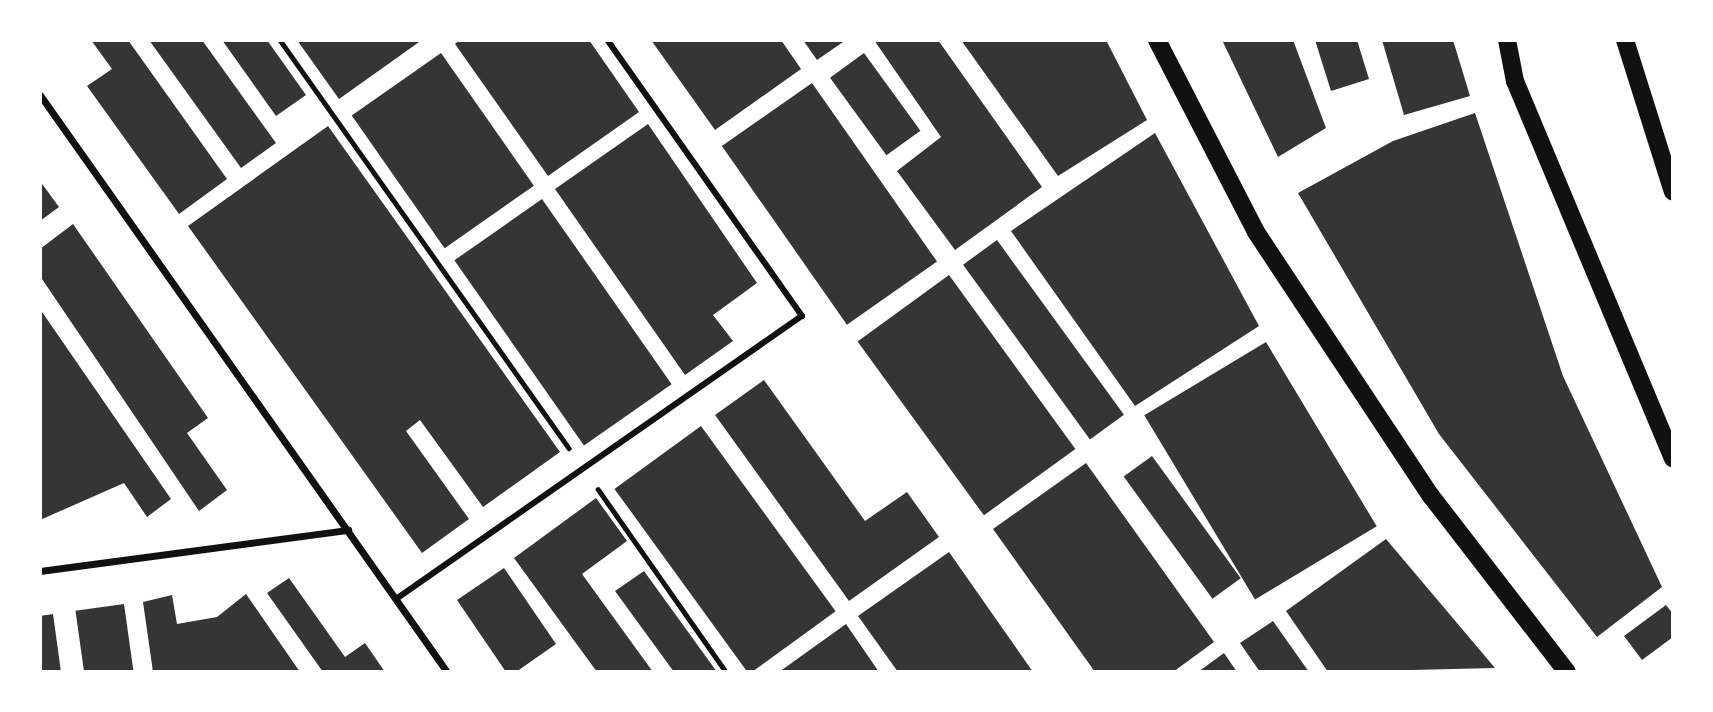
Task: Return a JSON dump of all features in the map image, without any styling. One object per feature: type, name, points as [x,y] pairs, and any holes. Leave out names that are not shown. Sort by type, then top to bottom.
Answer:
[{"type":"main road","points":[[1157,40],[1256,232],[1431,496],[1567,672]]},
{"type":"main road","points":[[1507,40],[1515,80],[1673,458]]},
{"type":"main road","points":[[1625,40],[1673,192]]},
{"type":"street","points":[[396,599],[802,316],[607,40]]},
{"type":"street","points":[[40,95],[447,672]]},
{"type":"street","points":[[40,571],[348,530]]},
{"type":"path","points":[[280,40],[726,672]]},
{"type":"building","points":[[91,40],[128,40],[227,179],[179,214],[87,86],[112,69]]},
{"type":"building","points":[[149,40],[202,40],[276,143],[241,168]]},
{"type":"building","points":[[222,40],[267,40],[306,95],[276,116]]},
{"type":"building","points":[[297,40],[422,40],[339,99]]},
{"type":"building","points":[[460,40],[589,40],[639,112],[548,176],[455,44]]},
{"type":"building","points":[[651,40],[781,40],[801,69],[715,130]]},
{"type":"building","points":[[803,40],[846,40],[817,60]]},
{"type":"building","points":[[874,40],[938,40],[1042,187],[955,250],[897,171],[941,137]]},
{"type":"building","points":[[961,40],[1106,40],[1147,120],[1058,176]]},
{"type":"building","points":[[1222,40],[1293,40],[1326,128],[1278,157]]},
{"type":"building","points":[[1315,40],[1357,40],[1369,79],[1331,91]]},
{"type":"building","points":[[1382,40],[1453,40],[1470,96],[1404,115]]},
{"type":"building","points":[[441,53],[534,186],[445,248],[352,116]]},
{"type":"building","points":[[864,53],[920,131],[886,155],[830,78]]},
{"type":"building","points":[[812,83],[937,262],[847,325],[722,146]]},
{"type":"building","points":[[1475,113],[1563,376],[1662,587],[1597,637],[1439,434],[1298,193],[1393,141]]},
{"type":"building","points":[[648,124],[757,283],[713,315],[733,341],[685,375],[555,189]]},
{"type":"building","points":[[328,126],[560,452],[483,507],[420,420],[406,431],[469,519],[422,553],[188,226]]},
{"type":"building","points":[[1155,133],[1259,326],[1135,406],[1011,231]]},
{"type":"building","points":[[40,181],[59,207],[40,221]]},
{"type":"building","points":[[542,199],[672,384],[584,446],[454,260]]},
{"type":"building","points":[[73,224],[208,418],[187,433],[227,490],[199,511],[40,276],[40,249]]},
{"type":"building","points":[[997,240],[1124,415],[1090,439],[963,265]]},
{"type":"building","points":[[949,275],[1075,449],[984,515],[858,341]]},
{"type":"building","points":[[40,309],[171,499],[147,517],[124,483],[40,520]]},
{"type":"building","points":[[1266,342],[1377,526],[1255,599],[1144,415]]},
{"type":"building","points":[[764,380],[865,521],[907,492],[939,537],[849,601],[715,415]]},
{"type":"building","points":[[701,426],[836,611],[752,672],[747,672],[614,489]]},
{"type":"building","points":[[1152,456],[1241,578],[1212,599],[1124,477]]},
{"type":"building","points":[[1086,463],[1214,642],[1173,672],[1095,672],[993,529]]},
{"type":"building","points":[[596,498],[627,541],[582,574],[653,672],[597,672],[514,558]]},
{"type":"building","points":[[1386,539],[1495,668],[1328,672],[1286,611]]},
{"type":"building","points":[[949,552],[1033,672],[898,672],[858,616]]},
{"type":"building","points":[[504,568],[556,644],[516,672],[506,672],[457,600]]},
{"type":"building","points":[[644,571],[717,672],[674,672],[615,591]]},
{"type":"building","points":[[289,578],[345,657],[365,643],[385,672],[323,672],[267,593]]},
{"type":"building","points":[[246,594],[300,672],[153,672],[143,602],[172,595],[177,624],[217,617]]},
{"type":"building","points":[[124,604],[134,672],[84,672],[75,611]]},
{"type":"building","points":[[1666,605],[1673,614],[1673,637],[1642,660],[1624,636]]},
{"type":"building","points":[[53,614],[61,672],[40,672],[40,616]]},
{"type":"building","points":[[1273,621],[1309,672],[1260,672],[1240,643]]},
{"type":"building","points":[[846,624],[879,672],[779,672]]},
{"type":"building","points":[[1224,653],[1237,672],[1198,672]]}]
